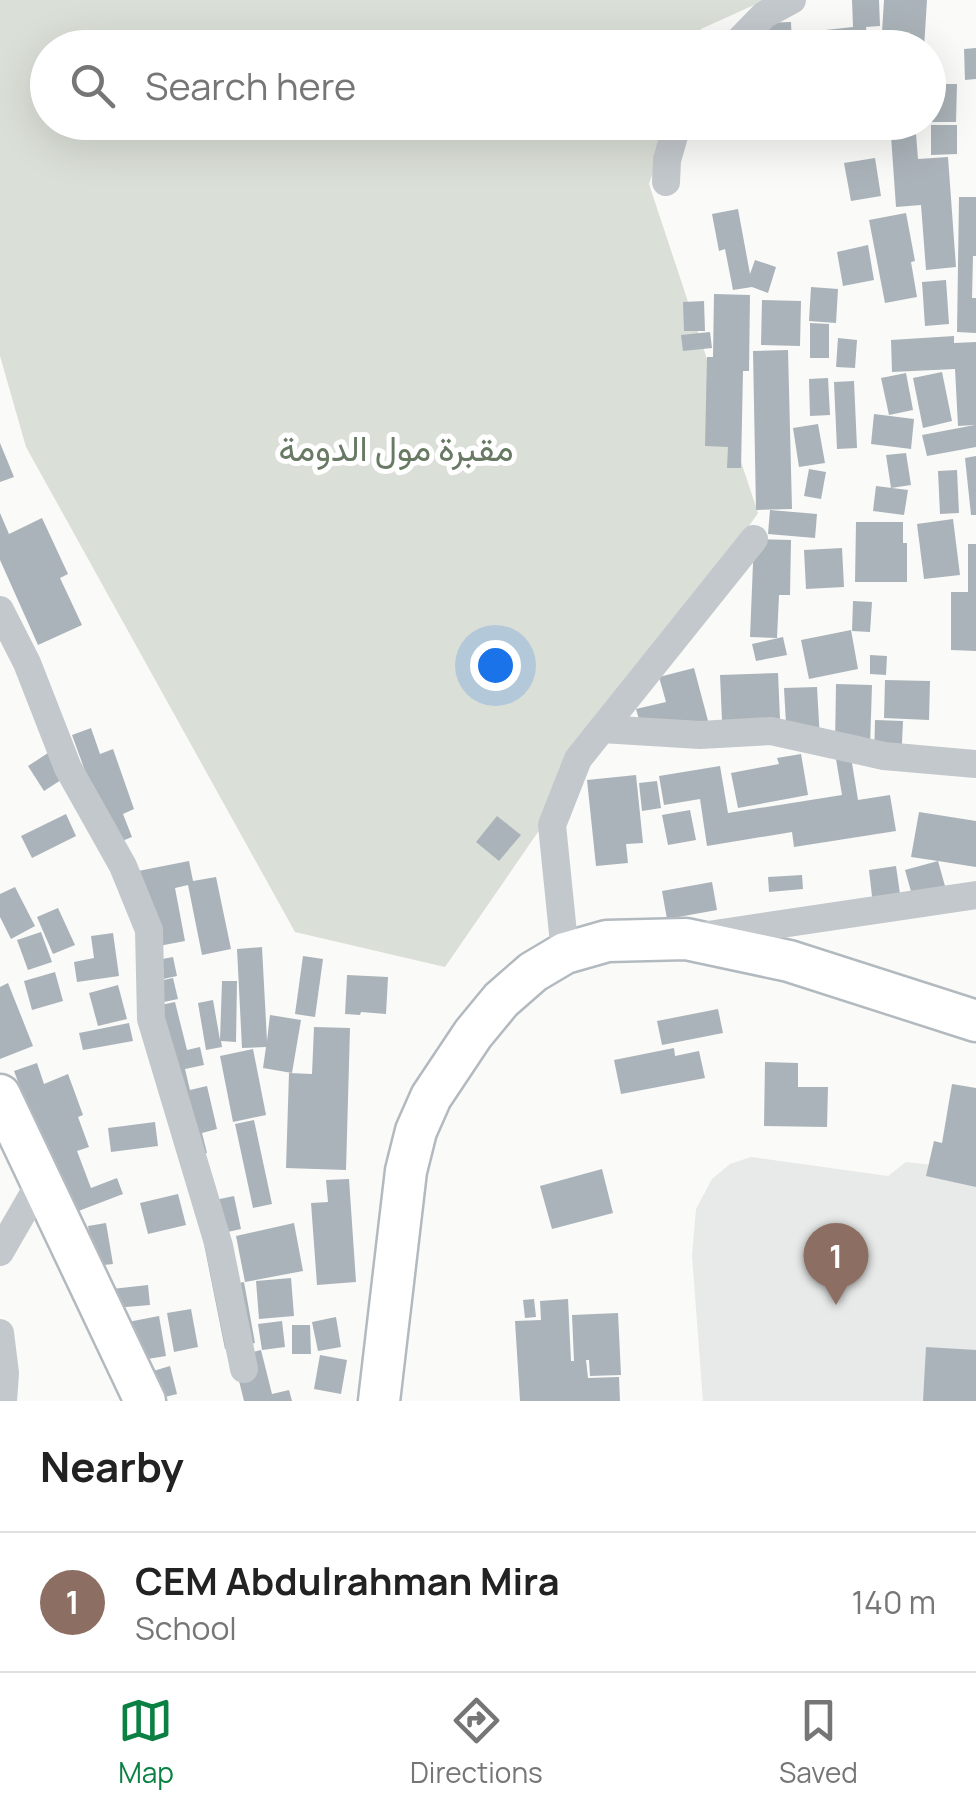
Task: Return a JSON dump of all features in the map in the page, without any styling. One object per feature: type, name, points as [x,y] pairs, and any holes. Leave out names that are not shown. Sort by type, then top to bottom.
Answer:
[{"type":"main road","points":[[379,1401],[406,1171],[416,1131],[431,1097],[482,1022],[532,972],[565,953],[607,940],[686,938],[788,960],[976,1021]]},
{"type":"main road","points":[[0,1095],[144,1401]]},
{"type":"street","points":[[749,30],[764,15],[792,0]]},
{"type":"street","points":[[666,182],[673,140]]},
{"type":"street","points":[[565,953],[552,825],[578,759],[754,539]]},
{"type":"street","points":[[0,610],[27,663],[68,768],[124,866],[148,930],[152,1019],[219,1246],[244,1370]]},
{"type":"street","points":[[602,729],[700,735],[772,731],[884,756],[976,764]]},
{"type":"street","points":[[686,938],[976,895]]},
{"type":"street","points":[[0,1252],[41,1181]]},
{"type":"street","points":[[0,1333],[6,1373],[3,1401]]},
{"type":"shaded area","points":[[751,1157],[888,1176],[906,1162],[976,1170],[976,1401],[703,1401],[692,1256],[696,1209],[712,1179],[730,1164]]},
{"type":"green space","name":"مقبرة مول الدومة","points":[[0,0],[765,0],[701,30],[30,30],[30,140],[664,140],[649,184],[758,513],[445,967],[295,932],[26,447],[0,356]]},
{"type":"building","points":[[852,0],[879,0],[880,26],[825,30],[853,27]]},
{"type":"building","points":[[884,0],[927,0],[925,30],[882,30]]},
{"type":"building","points":[[791,22],[791,30],[762,30],[761,23]]},
{"type":"building","points":[[976,48],[976,79],[965,80],[964,49]]},
{"type":"building","points":[[946,84],[957,84],[956,122],[946,122]]},
{"type":"building","points":[[946,125],[957,125],[957,154],[931,155],[931,140],[946,140]]},
{"type":"building","points":[[891,140],[916,140],[918,159],[948,157],[956,267],[926,270],[921,205],[896,207]]},
{"type":"building","points":[[875,158],[881,196],[851,201],[844,163]]},
{"type":"building","points":[[959,197],[976,197],[972,298],[976,298],[976,333],[957,332]]},
{"type":"building","points":[[738,209],[750,274],[755,260],[776,267],[768,293],[752,287],[733,290],[725,249],[719,251],[712,214]]},
{"type":"building","points":[[906,213],[917,297],[885,303],[869,220]]},
{"type":"building","points":[[868,245],[874,280],[843,286],[837,252]]},
{"type":"building","points":[[946,280],[949,324],[925,326],[922,282]]},
{"type":"building","points":[[811,287],[838,289],[836,323],[809,321]]},
{"type":"building","points":[[714,294],[750,295],[749,371],[743,371],[741,468],[727,468],[728,447],[705,446],[707,357],[713,357]]},
{"type":"building","points":[[762,300],[801,301],[800,346],[761,345]]},
{"type":"building","points":[[704,301],[705,331],[684,331],[683,302]]},
{"type":"building","points":[[810,323],[829,324],[829,358],[810,358]]},
{"type":"building","points":[[710,332],[712,348],[683,351],[681,335]]},
{"type":"building","points":[[954,336],[954,343],[976,342],[976,447],[927,456],[922,435],[975,425],[958,426],[955,369],[892,372],[891,340]]},
{"type":"building","points":[[838,338],[857,340],[855,368],[836,367]]},
{"type":"building","points":[[788,350],[792,509],[756,510],[753,351]]},
{"type":"building","points":[[942,372],[952,421],[923,428],[913,378]]},
{"type":"building","points":[[906,373],[913,410],[889,415],[881,378]]},
{"type":"building","points":[[828,378],[830,415],[810,416],[809,379]]},
{"type":"building","points":[[854,381],[857,448],[837,449],[834,382]]},
{"type":"building","points":[[874,414],[914,419],[911,449],[871,444]]},
{"type":"building","points":[[818,424],[825,463],[799,467],[793,428]]},
{"type":"building","points":[[0,443],[14,477],[0,482]]},
{"type":"building","points":[[906,453],[911,485],[891,488],[886,455]]},
{"type":"building","points":[[976,456],[976,515],[971,515],[965,458]]},
{"type":"building","points":[[809,469],[826,472],[821,499],[804,496]]},
{"type":"building","points":[[957,470],[959,513],[940,514],[938,471]]},
{"type":"building","points":[[876,486],[908,490],[904,515],[873,511]]},
{"type":"building","points":[[770,510],[817,514],[815,538],[768,534]]},
{"type":"building","points":[[0,513],[9,534],[42,518],[68,574],[60,578],[82,625],[38,645],[0,560]]},
{"type":"building","points":[[953,519],[960,575],[924,579],[917,524]]},
{"type":"building","points":[[856,522],[903,522],[907,582],[855,582]]},
{"type":"building","points":[[754,539],[791,540],[790,595],[779,595],[777,638],[750,637]]},
{"type":"building","points":[[968,544],[976,544],[976,651],[951,650],[951,592],[968,592]]},
{"type":"building","points":[[842,548],[844,587],[806,589],[804,550]]},
{"type":"building","points":[[853,601],[872,602],[870,632],[852,631]]},
{"type":"building","points":[[851,630],[858,669],[809,679],[801,640]]},
{"type":"building","points":[[783,637],[787,655],[756,661],[752,644]]},
{"type":"building","points":[[870,655],[887,656],[886,675],[870,674]]},
{"type":"building","points":[[694,668],[711,732],[646,744],[636,709],[666,702],[659,677]]},
{"type":"building","points":[[778,673],[780,719],[722,721],[720,675]]},
{"type":"building","points":[[885,680],[930,681],[929,720],[884,718]]},
{"type":"building","points":[[836,684],[872,685],[870,747],[835,746]]},
{"type":"building","points":[[817,687],[820,740],[787,742],[784,688]]},
{"type":"building","points":[[875,720],[903,721],[901,765],[874,764]]},
{"type":"building","points":[[91,728],[100,754],[113,749],[134,809],[123,814],[132,837],[112,845],[72,735]]},
{"type":"building","points":[[48,753],[64,778],[44,791],[28,766]]},
{"type":"building","points":[[801,754],[808,795],[738,808],[731,773],[779,764],[777,758]]},
{"type":"building","points":[[851,757],[858,800],[890,795],[896,831],[794,847],[792,832],[707,846],[700,799],[664,805],[659,776],[720,766],[728,813],[842,795],[836,759]]},
{"type":"building","points":[[636,775],[643,843],[626,844],[628,863],[596,866],[587,780]]},
{"type":"building","points":[[657,781],[661,808],[642,811],[639,783]]},
{"type":"building","points":[[690,810],[696,840],[668,845],[662,815]]},
{"type":"building","points":[[919,812],[976,821],[976,867],[911,857]]},
{"type":"building","points":[[66,814],[76,836],[32,858],[21,836]]},
{"type":"building","points":[[497,816],[521,835],[499,861],[476,842]]},
{"type":"building","points":[[189,861],[193,881],[216,877],[231,949],[202,955],[188,885],[175,888],[185,941],[143,949],[128,873]]},
{"type":"building","points":[[938,861],[945,886],[912,895],[905,870]]},
{"type":"building","points":[[896,866],[901,901],[873,905],[869,870]]},
{"type":"building","points":[[802,875],[803,889],[769,892],[768,877]]},
{"type":"building","points":[[712,882],[717,910],[667,919],[662,891]]},
{"type":"building","points":[[15,887],[35,926],[11,939],[0,917],[0,894]]},
{"type":"building","points":[[58,908],[75,945],[53,954],[37,917]]},
{"type":"building","points":[[41,932],[52,962],[28,970],[17,940]]},
{"type":"building","points":[[113,933],[119,976],[77,982],[74,962],[94,958],[91,936]]},
{"type":"building","points":[[262,947],[267,1041],[270,1015],[301,1020],[292,1073],[263,1068],[266,1047],[242,1048],[237,949]]},
{"type":"building","points":[[303,956],[323,959],[315,1017],[295,1014]]},
{"type":"building","points":[[173,957],[177,976],[145,983],[141,963]]},
{"type":"building","points":[[55,972],[63,1001],[32,1010],[24,981]]},
{"type":"building","points":[[347,975],[388,977],[386,1014],[345,1014]]},
{"type":"building","points":[[173,978],[178,999],[145,1006],[140,985]]},
{"type":"building","points":[[222,981],[237,981],[236,1042],[221,1041],[222,1047],[206,1050],[198,1003],[213,1000],[220,1040]]},
{"type":"building","points":[[8,983],[33,1046],[0,1059],[0,987]]},
{"type":"building","points":[[118,985],[127,1019],[98,1026],[89,993]]},
{"type":"building","points":[[175,1002],[187,1050],[200,1047],[204,1065],[185,1069],[190,1090],[207,1086],[217,1129],[202,1133],[207,1153],[183,1159],[147,1008]]},
{"type":"building","points":[[718,1009],[723,1033],[662,1045],[657,1021]]},
{"type":"building","points":[[129,1023],[133,1041],[83,1050],[79,1033]]},
{"type":"building","points":[[314,1027],[350,1028],[346,1170],[286,1168],[289,1073],[312,1074]]},
{"type":"building","points":[[674,1048],[675,1056],[699,1051],[705,1078],[621,1094],[614,1060]]},
{"type":"building","points":[[253,1049],[266,1115],[233,1122],[220,1056]]},
{"type":"building","points":[[765,1062],[798,1063],[798,1087],[828,1087],[827,1127],[764,1126]]},
{"type":"building","points":[[37,1063],[44,1084],[68,1074],[83,1115],[78,1117],[89,1147],[77,1151],[91,1188],[117,1178],[123,1194],[68,1215],[14,1071]]},
{"type":"building","points":[[952,1084],[976,1088],[976,1187],[926,1176],[934,1141],[942,1143]]},
{"type":"building","points":[[254,1120],[272,1204],[253,1208],[235,1124]]},
{"type":"building","points":[[155,1122],[158,1146],[111,1152],[108,1128]]},
{"type":"building","points":[[602,1169],[613,1213],[552,1229],[540,1186]]},
{"type":"building","points":[[349,1179],[356,1282],[317,1285],[311,1203],[328,1202],[326,1180]]},
{"type":"building","points":[[178,1194],[186,1225],[148,1234],[140,1203]]},
{"type":"building","points":[[234,1196],[241,1229],[223,1233],[233,1284],[244,1282],[255,1343],[225,1349],[196,1204]]},
{"type":"building","points":[[106,1223],[113,1264],[95,1266],[88,1226]]},
{"type":"building","points":[[294,1223],[303,1271],[245,1282],[236,1236]]},
{"type":"building","points":[[291,1278],[294,1316],[259,1319],[256,1281]]},
{"type":"building","points":[[148,1285],[150,1305],[114,1308],[112,1289]]},
{"type":"building","points":[[534,1299],[536,1317],[525,1318],[523,1300]]},
{"type":"building","points":[[568,1299],[571,1361],[572,1315],[618,1313],[621,1375],[590,1376],[586,1360],[588,1378],[619,1377],[620,1401],[520,1401],[515,1321],[541,1320],[540,1301]]},
{"type":"building","points":[[191,1309],[198,1347],[174,1352],[167,1313]]},
{"type":"building","points":[[159,1316],[166,1356],[135,1361],[128,1322]]},
{"type":"building","points":[[336,1317],[341,1347],[318,1351],[312,1322]]},
{"type":"building","points":[[282,1321],[285,1347],[262,1350],[258,1324]]},
{"type":"building","points":[[292,1325],[310,1325],[311,1354],[292,1354]]},
{"type":"building","points":[[926,1347],[976,1350],[976,1401],[923,1401]]},
{"type":"building","points":[[261,1350],[272,1394],[289,1390],[292,1401],[244,1401],[233,1357]]},
{"type":"building","points":[[320,1355],[347,1360],[341,1394],[314,1389]]},
{"type":"building","points":[[170,1366],[177,1394],[157,1399],[150,1372]]},
{"type":"place","name":"CEM Abdulrahman Mira","points":[[836,1305]]}]
